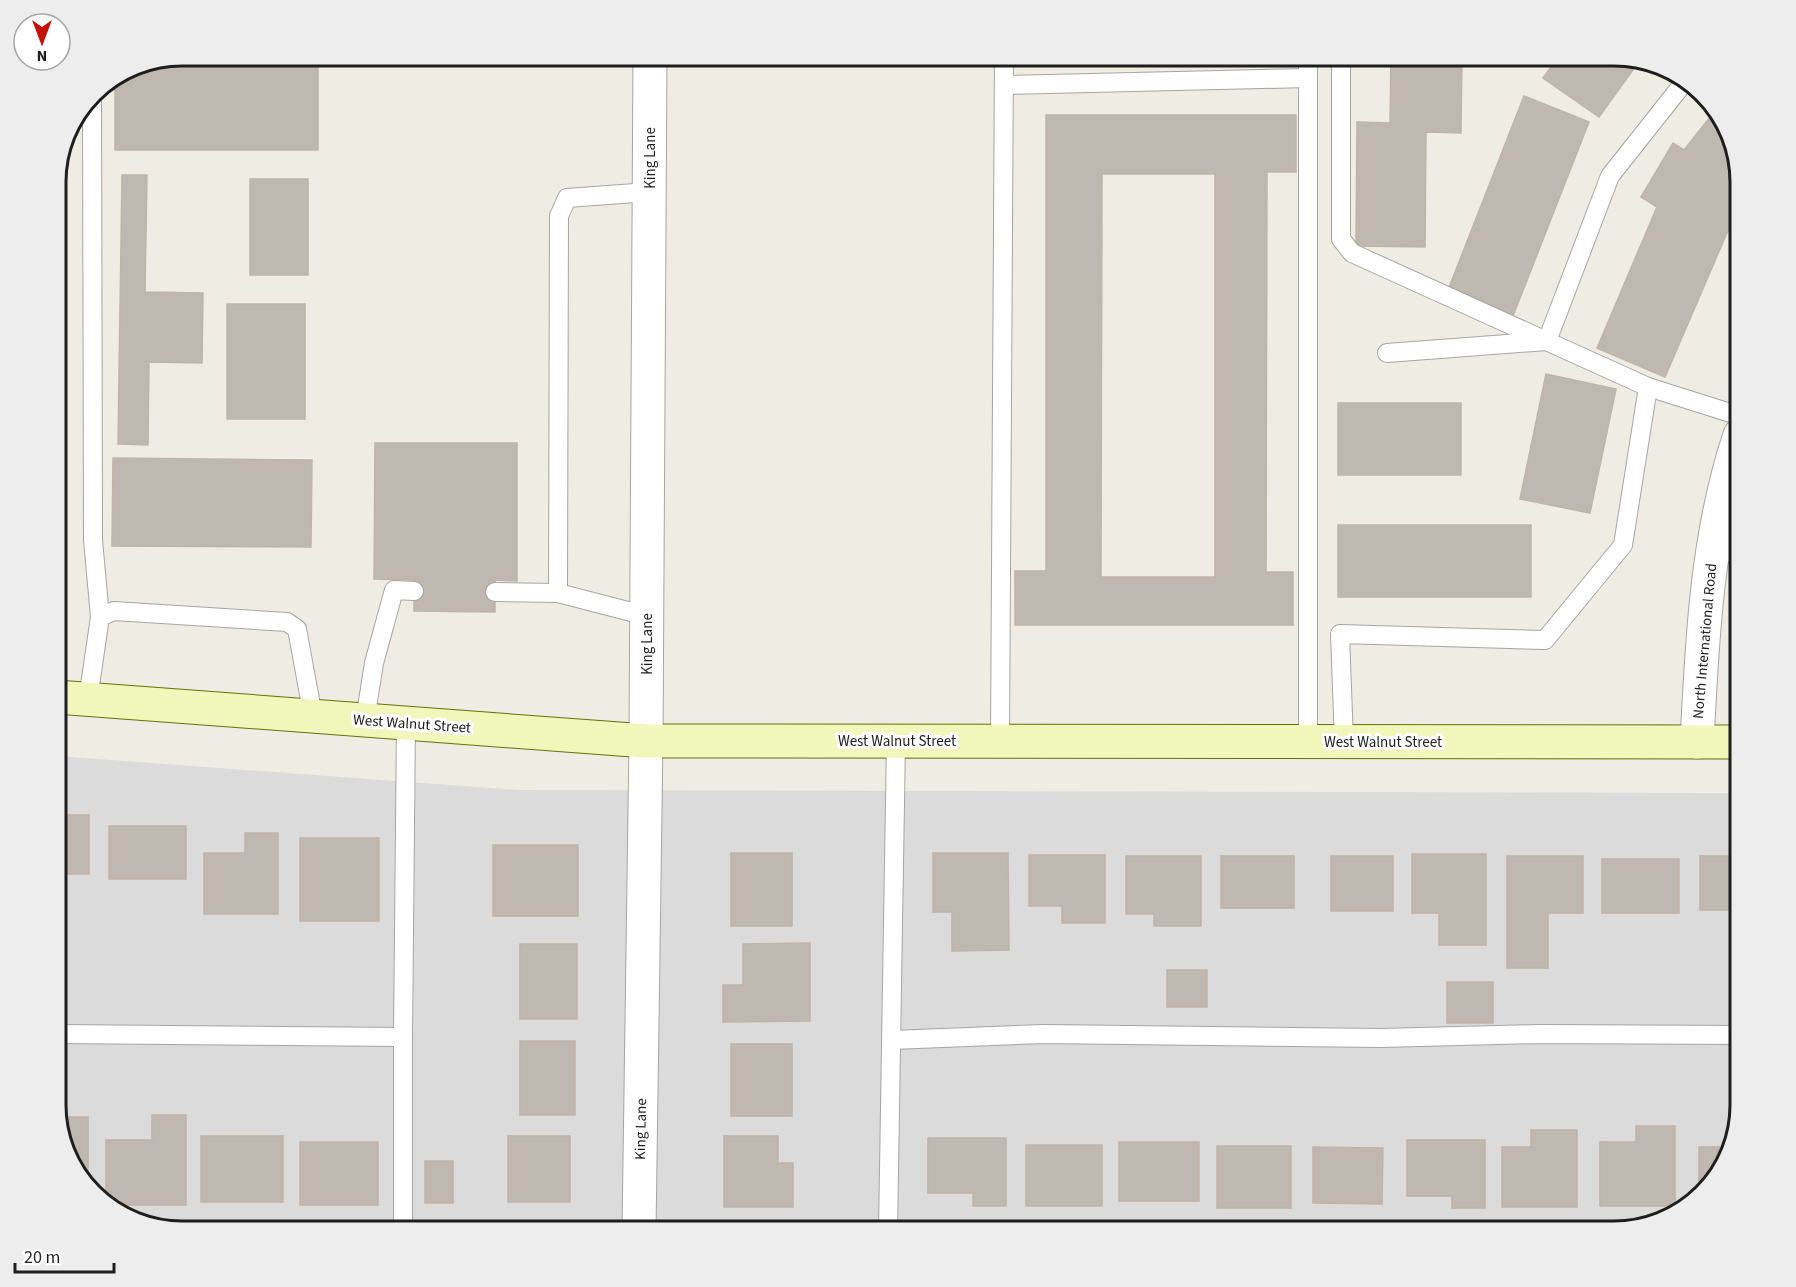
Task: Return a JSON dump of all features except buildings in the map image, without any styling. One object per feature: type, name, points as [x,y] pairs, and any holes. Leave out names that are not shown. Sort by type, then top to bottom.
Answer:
[{"type":"main road","name":"West Walnut Street","points":[[72,698],[646,741],[1730,742]]},
{"type":"street","name":"King Lane","points":[[639,1221],[646,741],[650,66]]},
{"type":"street","name":"North International Road","points":[[1697,742],[1700,671],[1726,552],[1730,465]]},
{"type":"lane","points":[[1000,741],[1004,66]]},
{"type":"lane","points":[[1308,66],[1308,742]]},
{"type":"lane","points":[[1341,66],[1341,239],[1352,253],[1648,387],[1730,413]]},
{"type":"lane","points":[[1004,85],[1308,78]]},
{"type":"lane","points":[[1546,341],[1610,176],[1681,87]]},
{"type":"lane","points":[[72,698],[100,617],[93,540],[92,109]]},
{"type":"lane","points":[[558,593],[559,216],[567,198],[650,192]]},
{"type":"lane","points":[[1387,353],[1546,341]]},
{"type":"lane","points":[[1344,742],[1340,634],[1545,640],[1561,622],[1623,545],[1648,387]]},
{"type":"lane","points":[[365,720],[374,663],[394,590],[414,591]]},
{"type":"lane","points":[[495,592],[558,593],[647,616]]},
{"type":"lane","points":[[100,617],[114,611],[287,622],[297,629],[313,716]]},
{"type":"lane","points":[[403,1221],[406,723]]},
{"type":"lane","points":[[888,1221],[896,741]]},
{"type":"lane","points":[[66,1034],[403,1037]]},
{"type":"lane","points":[[892,1040],[1044,1034],[1381,1038],[1539,1034],[1730,1035]]},
{"type":"shaded area","points":[[66,757],[518,790],[1730,793],[1730,1106],[1724,1143],[1706,1176],[1679,1202],[1652,1215],[1614,1221],[182,1221],[166,1220],[137,1212],[111,1197],[95,1182],[81,1163],[72,1143],[66,1113]]}]
